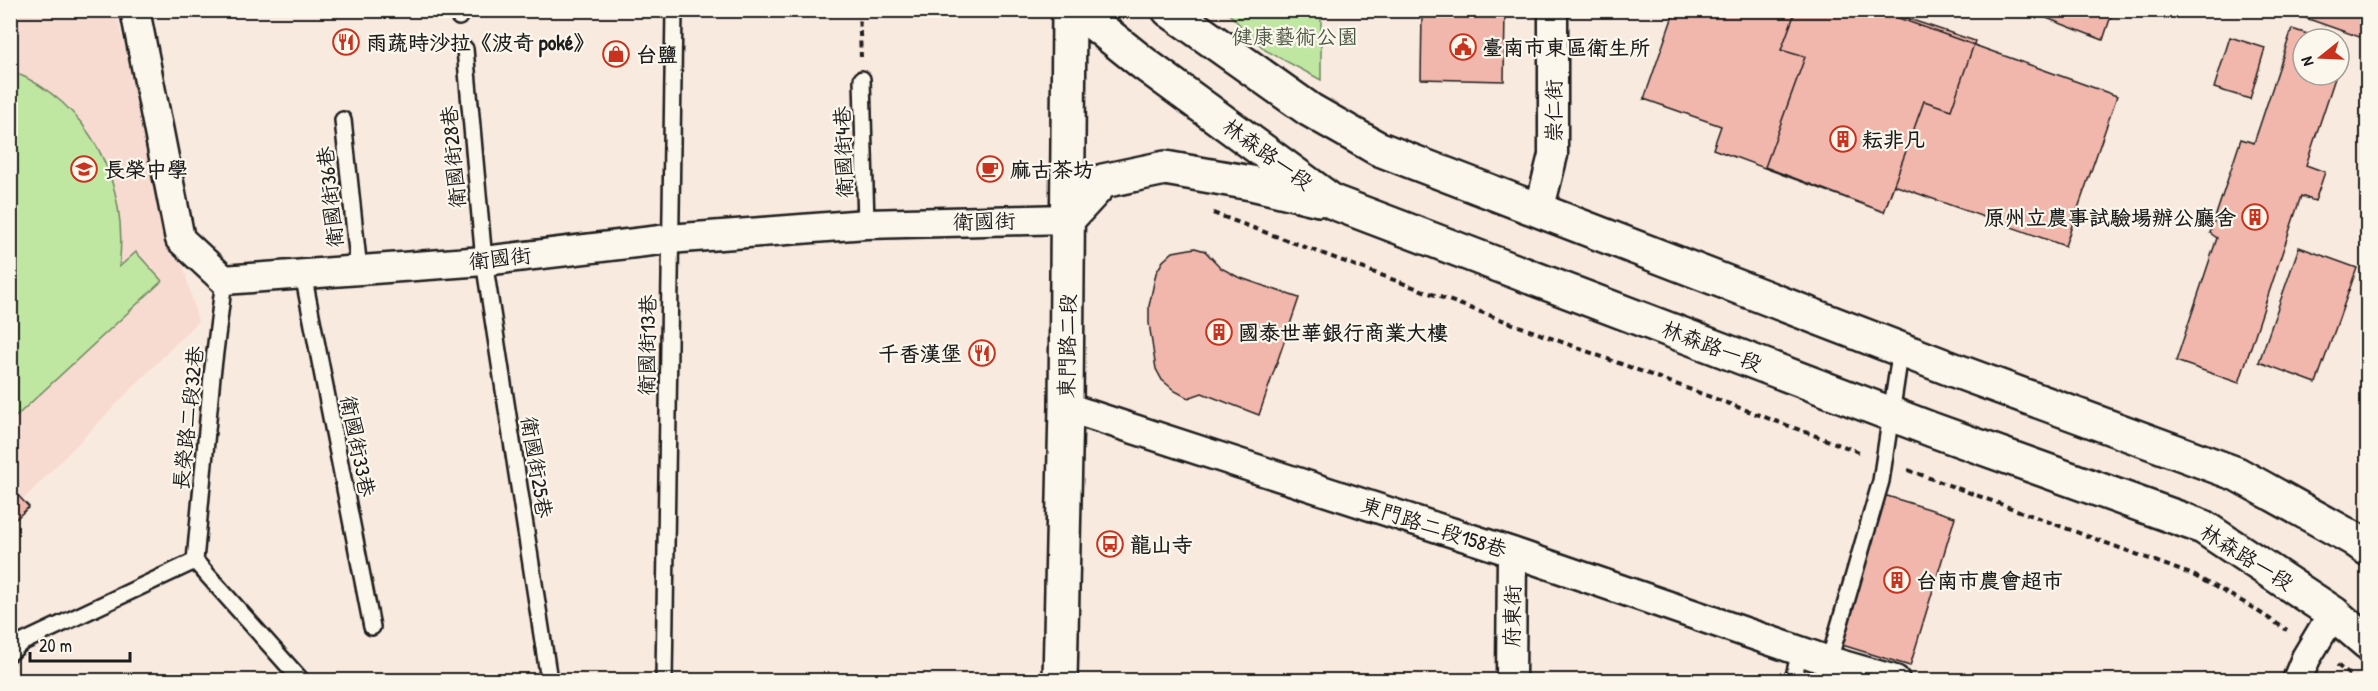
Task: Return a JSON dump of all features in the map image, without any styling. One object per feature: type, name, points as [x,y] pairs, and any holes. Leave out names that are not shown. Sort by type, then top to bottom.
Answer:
[{"type":"street","points":[[135,10],[180,239],[224,280]]},
{"type":"street","name":"東門路二段","points":[[1060,681],[1066,407],[1069,10]]},
{"type":"street","name":"林森路一段","points":[[1077,10],[1143,63],[1333,202],[1892,414],[2203,527],[2333,613],[2367,643]]},
{"type":"street","points":[[1169,10],[1310,110],[1377,148],[1954,370],[2236,474],[2354,539],[2367,549]]},
{"type":"street","name":"崇仁街","points":[[1539,211],[1553,155],[1553,10]]},
{"type":"street","points":[[1068,219],[1103,181],[1165,168],[1251,183],[1333,202]]},
{"type":"street","name":"衛國街","points":[[224,280],[484,261],[669,239],[867,224],[1068,219]]},
{"type":"street","name":"東門路二段158巷","points":[[1066,407],[1512,552],[1829,661],[1895,681]]},
{"type":"street","name":"府東街","points":[[1511,681],[1512,552]]},
{"type":"street","points":[[2297,681],[2306,658],[2333,613]]},
{"type":"lane","name":"衛國街13巷","points":[[663,681],[674,10]]},
{"type":"lane","name":"衛國街28巷","points":[[465,49],[484,261]]},
{"type":"lane","name":"衛國街4巷","points":[[862,79],[867,224]]},
{"type":"lane","name":"衛國街36巷","points":[[343,120],[359,270]]},
{"type":"lane","name":"衛國街25巷","points":[[484,261],[549,681]]},
{"type":"lane","name":"衛國街33巷","points":[[303,274],[372,627]]},
{"type":"lane","name":"長榮路二段32巷","points":[[195,561],[212,376],[224,280]]},
{"type":"lane","points":[[1829,661],[1881,481],[1901,348]]},
{"type":"lane","points":[[10,653],[21,643],[195,561],[301,681]]},
{"type":"lane","points":[[1793,681],[1800,651]]},
{"type":"path","points":[[860,10],[862,79]]},
{"type":"path","points":[[1203,209],[2193,575],[2245,603],[2314,646],[2356,681]]},
{"type":"shaded area","name":"長榮中學","points":[[11,15],[117,17],[198,321],[11,512]]},
{"type":"green space","name":"健康藝術公園","points":[[1226,11],[1321,11],[1321,80],[1265,50]]},
{"type":"green space","points":[[11,71],[39,85],[63,103],[83,125],[99,150],[118,206],[121,236],[119,267],[136,252],[162,281],[11,421]]},
{"type":"building","name":"臺南市東區衛生所","points":[[1441,10],[1505,10],[1504,81],[1421,79],[1422,14],[1440,14]]},
{"type":"building","points":[[1675,10],[1876,10],[2117,96],[2065,246],[1894,185],[1884,212],[1713,149],[1721,126],[1644,99]]},
{"type":"building","name":"耘非凡","points":[[1796,10],[1882,10],[1975,41],[1951,110],[1924,101],[1884,212],[1765,167],[1805,57],[1781,50]]},
{"type":"building","points":[[2026,10],[2113,10],[2103,40]]},
{"type":"building","points":[[2283,10],[2368,10],[2368,40],[2351,34],[2351,27],[2331,27]]},
{"type":"building","name":"原州立農事試驗場辦公廳舍","points":[[2291,32],[2291,87],[2332,87],[2306,165],[2325,172],[2315,201],[2301,196],[2239,383],[2176,361],[2217,238],[2210,233],[2241,139],[2254,143]]},
{"type":"building","points":[[2230,37],[2265,48],[2250,99],[2214,88]]},
{"type":"building","points":[[2299,247],[2357,268],[2316,383],[2259,362]]},
{"type":"building","name":"國泰世華銀行商業大樓","points":[[1195,248],[1205,251],[1221,268],[1238,277],[1299,298],[1259,415],[1202,393],[1188,398],[1162,380],[1156,369],[1149,323],[1149,306],[1156,273],[1163,261],[1173,252]]},
{"type":"building","points":[[10,487],[29,507],[10,524]]},
{"type":"building","name":"台南市農會超市","points":[[1884,495],[1955,517],[1910,666],[1839,644]]},
{"type":"place","name":"雨蔬時沙拉《波奇 poké》","points":[[346,42]]},
{"type":"place","name":"臺南市東區衛生所","points":[[1463,47]]},
{"type":"place","name":"台鹽","points":[[616,54]]},
{"type":"place","name":"耘非凡","points":[[1843,139]]},
{"type":"place","name":"長榮中學","points":[[84,169]]},
{"type":"place","name":"麻古茶坊","points":[[990,169]]},
{"type":"place","name":"原州立農事試驗場辦公廳舍","points":[[2255,217]]},
{"type":"place","name":"國泰世華銀行商業大樓","points":[[1219,332]]},
{"type":"place","name":"千香漢堡","points":[[982,353]]},
{"type":"place","name":"龍山寺","points":[[1110,544]]},
{"type":"place","name":"台南市農會超市","points":[[1897,580]]}]
